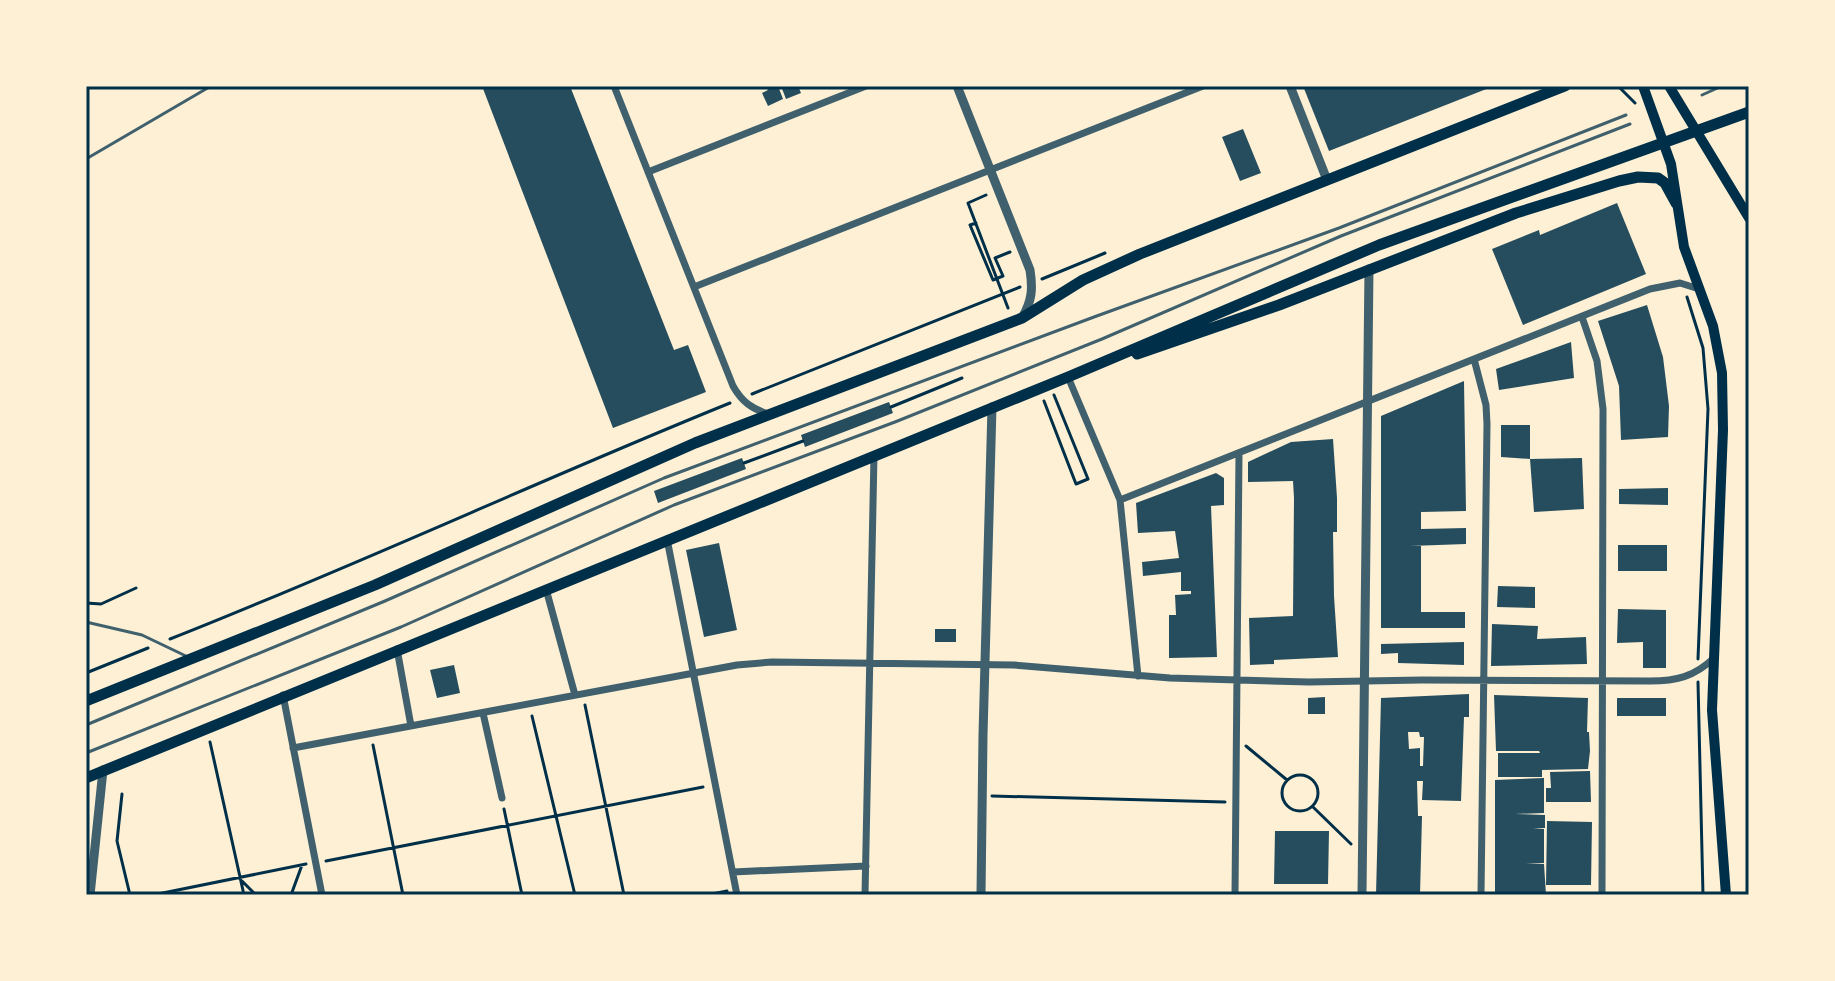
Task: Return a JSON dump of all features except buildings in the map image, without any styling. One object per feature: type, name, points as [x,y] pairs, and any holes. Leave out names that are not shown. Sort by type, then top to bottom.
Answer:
[{"type":"highway","points":[[86,701],[375,585],[615,476],[1022,318],[1096,274],[1565,86]]},
{"type":"highway","points":[[86,778],[1068,377],[1379,245],[1749,112]]},
{"type":"highway","points":[[1068,377],[1220,327],[1516,213],[1629,179],[1658,178],[1665,183],[1676,203]]},
{"type":"main road","points":[[1643,86],[1671,164],[1684,247],[1718,349],[1724,402],[1712,710],[1726,895]]},
{"type":"main road","points":[[1669,86],[1749,218]]},
{"type":"street","points":[[614,86],[740,399],[756,410],[769,414]]},
{"type":"street","points":[[648,172],[866,86]]},
{"type":"street","points":[[957,86],[1030,270],[1031,300],[1022,318]]},
{"type":"street","points":[[694,287],[1203,86]]},
{"type":"street","points":[[1290,86],[1327,180]]},
{"type":"street","points":[[1362,895],[1369,269]]},
{"type":"street","points":[[1120,500],[1664,285],[1680,283],[1700,290]]},
{"type":"street","points":[[1582,317],[1597,361],[1603,409],[1602,895]]},
{"type":"street","points":[[1474,359],[1486,405],[1487,424],[1481,895]]},
{"type":"street","points":[[1068,377],[1120,500],[1138,676]]},
{"type":"street","points":[[981,895],[992,407]]},
{"type":"street","points":[[1235,895],[1239,453]]},
{"type":"street","points":[[865,895],[874,455]]},
{"type":"street","points":[[667,539],[736,892]]},
{"type":"street","points":[[546,588],[579,695]]},
{"type":"street","points":[[397,649],[411,726]]},
{"type":"street","points":[[293,748],[763,662],[985,664],[1236,680],[1602,681],[1680,679],[1698,672],[1714,658]]},
{"type":"street","points":[[283,695],[322,895]]},
{"type":"street","points":[[483,713],[502,798]]},
{"type":"street","points":[[90,895],[103,770]]},
{"type":"street","points":[[733,872],[866,866]]},
{"type":"lane","points":[[86,159],[211,86]]},
{"type":"lane","points":[[1702,95],[1722,86]]},
{"type":"lane","points":[[86,725],[385,601],[664,478],[1339,228],[1626,115]]},
{"type":"lane","points":[[86,753],[401,627],[674,505],[910,416],[1102,339],[1341,236],[1630,124]]},
{"type":"lane","points":[[86,622],[135,632],[192,658]]},
{"type":"path","points":[[991,193],[968,203],[976,223],[970,225],[993,280],[1003,276],[995,258],[1015,250]]},
{"type":"path","points":[[86,673],[374,555],[545,479],[1105,254]]},
{"type":"path","points":[[1687,298],[1703,348],[1708,409],[1698,638]]},
{"type":"path","points":[[891,407],[921,395]]},
{"type":"path","points":[[1059,407],[1088,479],[1076,484]]},
{"type":"path","points":[[744,463],[803,441]]},
{"type":"path","points":[[86,603],[101,604],[136,588]]},
{"type":"path","points":[[579,695],[624,895]]},
{"type":"path","points":[[529,704],[575,895]]},
{"type":"path","points":[[1697,708],[1703,895]]},
{"type":"path","points":[[207,726],[244,895]]},
{"type":"path","points":[[371,734],[403,895]]},
{"type":"path","points":[[1237,739],[1288,780]]},
{"type":"path","points":[[1301,775],[1312,779],[1318,789],[1313,807],[1301,812],[1286,805],[1282,794],[1288,780],[1301,775]]},
{"type":"path","points":[[153,895],[715,784]]},
{"type":"path","points":[[122,794],[117,841],[130,895]]},
{"type":"path","points":[[982,796],[1236,802]]},
{"type":"path","points":[[502,798],[522,895]]},
{"type":"path","points":[[1313,807],[1351,844]]},
{"type":"path","points":[[291,895],[302,865]]},
{"type":"path","points":[[240,878],[256,895]]},
{"type":"path","points":[[707,895],[736,892]]}]
